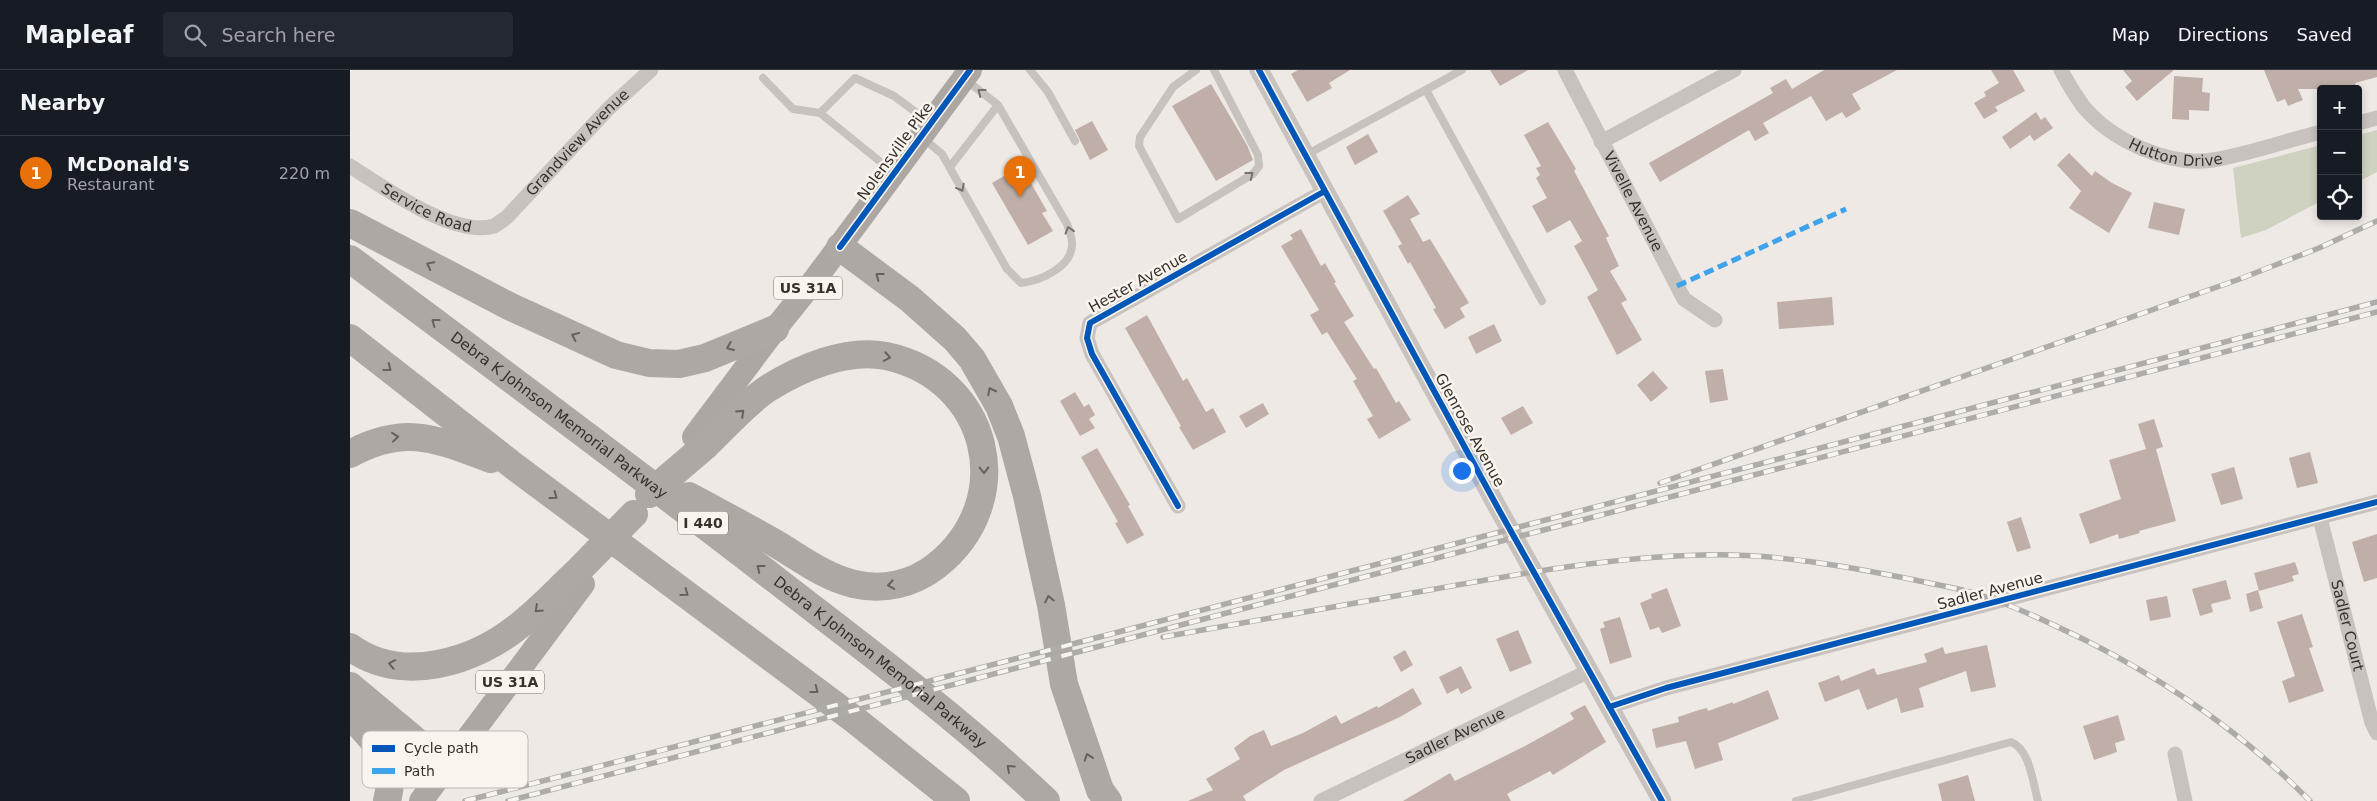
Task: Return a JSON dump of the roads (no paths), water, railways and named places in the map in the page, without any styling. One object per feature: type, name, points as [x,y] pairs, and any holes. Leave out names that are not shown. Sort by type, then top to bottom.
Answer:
[{"type":"highway","points":[[350,223],[520,311],[616,355],[649,364],[680,364],[705,358],[775,329]]},
{"type":"highway","points":[[840,247],[910,299],[955,338],[972,359],[999,406],[1010,436],[1027,496],[1050,605],[1064,684],[1100,790],[1108,801]]},
{"type":"highway","name":"Debra K Johnson Memorial Parkway","points":[[350,259],[614,454],[940,707],[1010,767],[1046,801]]},
{"type":"highway","points":[[350,338],[515,468],[767,652],[956,801]]},
{"type":"highway","points":[[350,647],[379,662],[402,666],[432,666],[467,656],[500,639],[578,580],[641,504],[699,441],[765,390],[790,376],[828,361],[860,355],[885,356],[917,367],[932,375],[956,394],[972,416],[982,443],[985,469],[984,492],[975,518],[963,540],[928,573],[907,583],[882,587],[854,585],[826,574],[773,542],[614,454]]},
{"type":"highway","points":[[350,454],[368,444],[390,437],[416,436],[437,439],[515,468]]},
{"type":"highway","points":[[350,686],[397,731]]},
{"type":"highway","points":[[350,715],[364,731]]},
{"type":"main road","name":"Nolensville Pike","points":[[699,441],[775,329],[840,247],[967,74]]},
{"type":"main road","name":"US 31A","points":[[471,731],[578,580]]},
{"type":"main road","name":"US 31A","points":[[422,801],[431,788]]},
{"type":"street","name":"Grandview Avenue","points":[[507,217],[609,108],[650,70]]},
{"type":"street","name":"Glenrose Avenue","points":[[1259,70],[1589,672],[1662,801]]},
{"type":"street","name":"Vivelle Avenue","points":[[1565,70],[1684,299],[1715,320]]},
{"type":"street","points":[[1601,142],[1734,70]]},
{"type":"street","name":"Hutton Drive","points":[[2061,70],[2084,106],[2114,133],[2142,149],[2175,160],[2212,160],[2317,133]]},
{"type":"street","points":[[2362,122],[2377,118]]},
{"type":"street","name":"Service Road","points":[[350,166],[438,218],[458,225],[494,226],[507,217]]},
{"type":"street","name":"Hester Avenue","points":[[1178,506],[1092,354],[1087,338],[1090,323],[1325,191]]},
{"type":"street","name":"Sadler Avenue","points":[[1609,707],[1666,688],[2377,502]]},
{"type":"street","name":"Sadler Court","points":[[2320,518],[2352,650],[2372,723],[2377,733]]},
{"type":"street","name":"Sadler Avenue","points":[[1321,801],[1589,672]]},
{"type":"street","points":[[2176,754],[2184,801]]},
{"type":"lane","points":[[1030,70],[1048,92],[1076,141]]},
{"type":"lane","points":[[1196,70],[1173,87],[1140,137],[1139,146],[1178,219],[1253,174],[1259,166],[1258,155],[1214,70]]},
{"type":"lane","points":[[1306,154],[1426,90],[1452,73],[1462,70]]},
{"type":"lane","points":[[820,113],[854,78],[894,96],[926,130],[942,154],[1007,269],[1021,283],[1036,281],[1066,263],[1073,244],[1067,224],[998,105],[967,74]]},
{"type":"lane","points":[[763,78],[793,109],[820,113],[894,173]]},
{"type":"lane","points":[[1426,90],[1542,301]]},
{"type":"lane","points":[[950,167],[998,105]]},
{"type":"lane","points":[[1796,801],[2012,742],[2019,745],[2024,754],[2038,801]]},
{"type":"railway","points":[[1660,483],[2237,280],[2319,248],[2377,221]]},
{"type":"railway","points":[[528,785],[2377,302]]},
{"type":"railway","points":[[508,801],[2377,312]]},
{"type":"railway","points":[[1163,637],[1502,577],[1601,562],[1668,556],[1729,555],[1783,558],[1836,565],[1956,588],[2007,605],[2061,628],[2148,674],[2205,712],[2259,754],[2310,801]]},
{"type":"railway","points":[[465,801],[515,788]]},
{"type":"place","name":"McDonald's","points":[[1020,197]]}]
